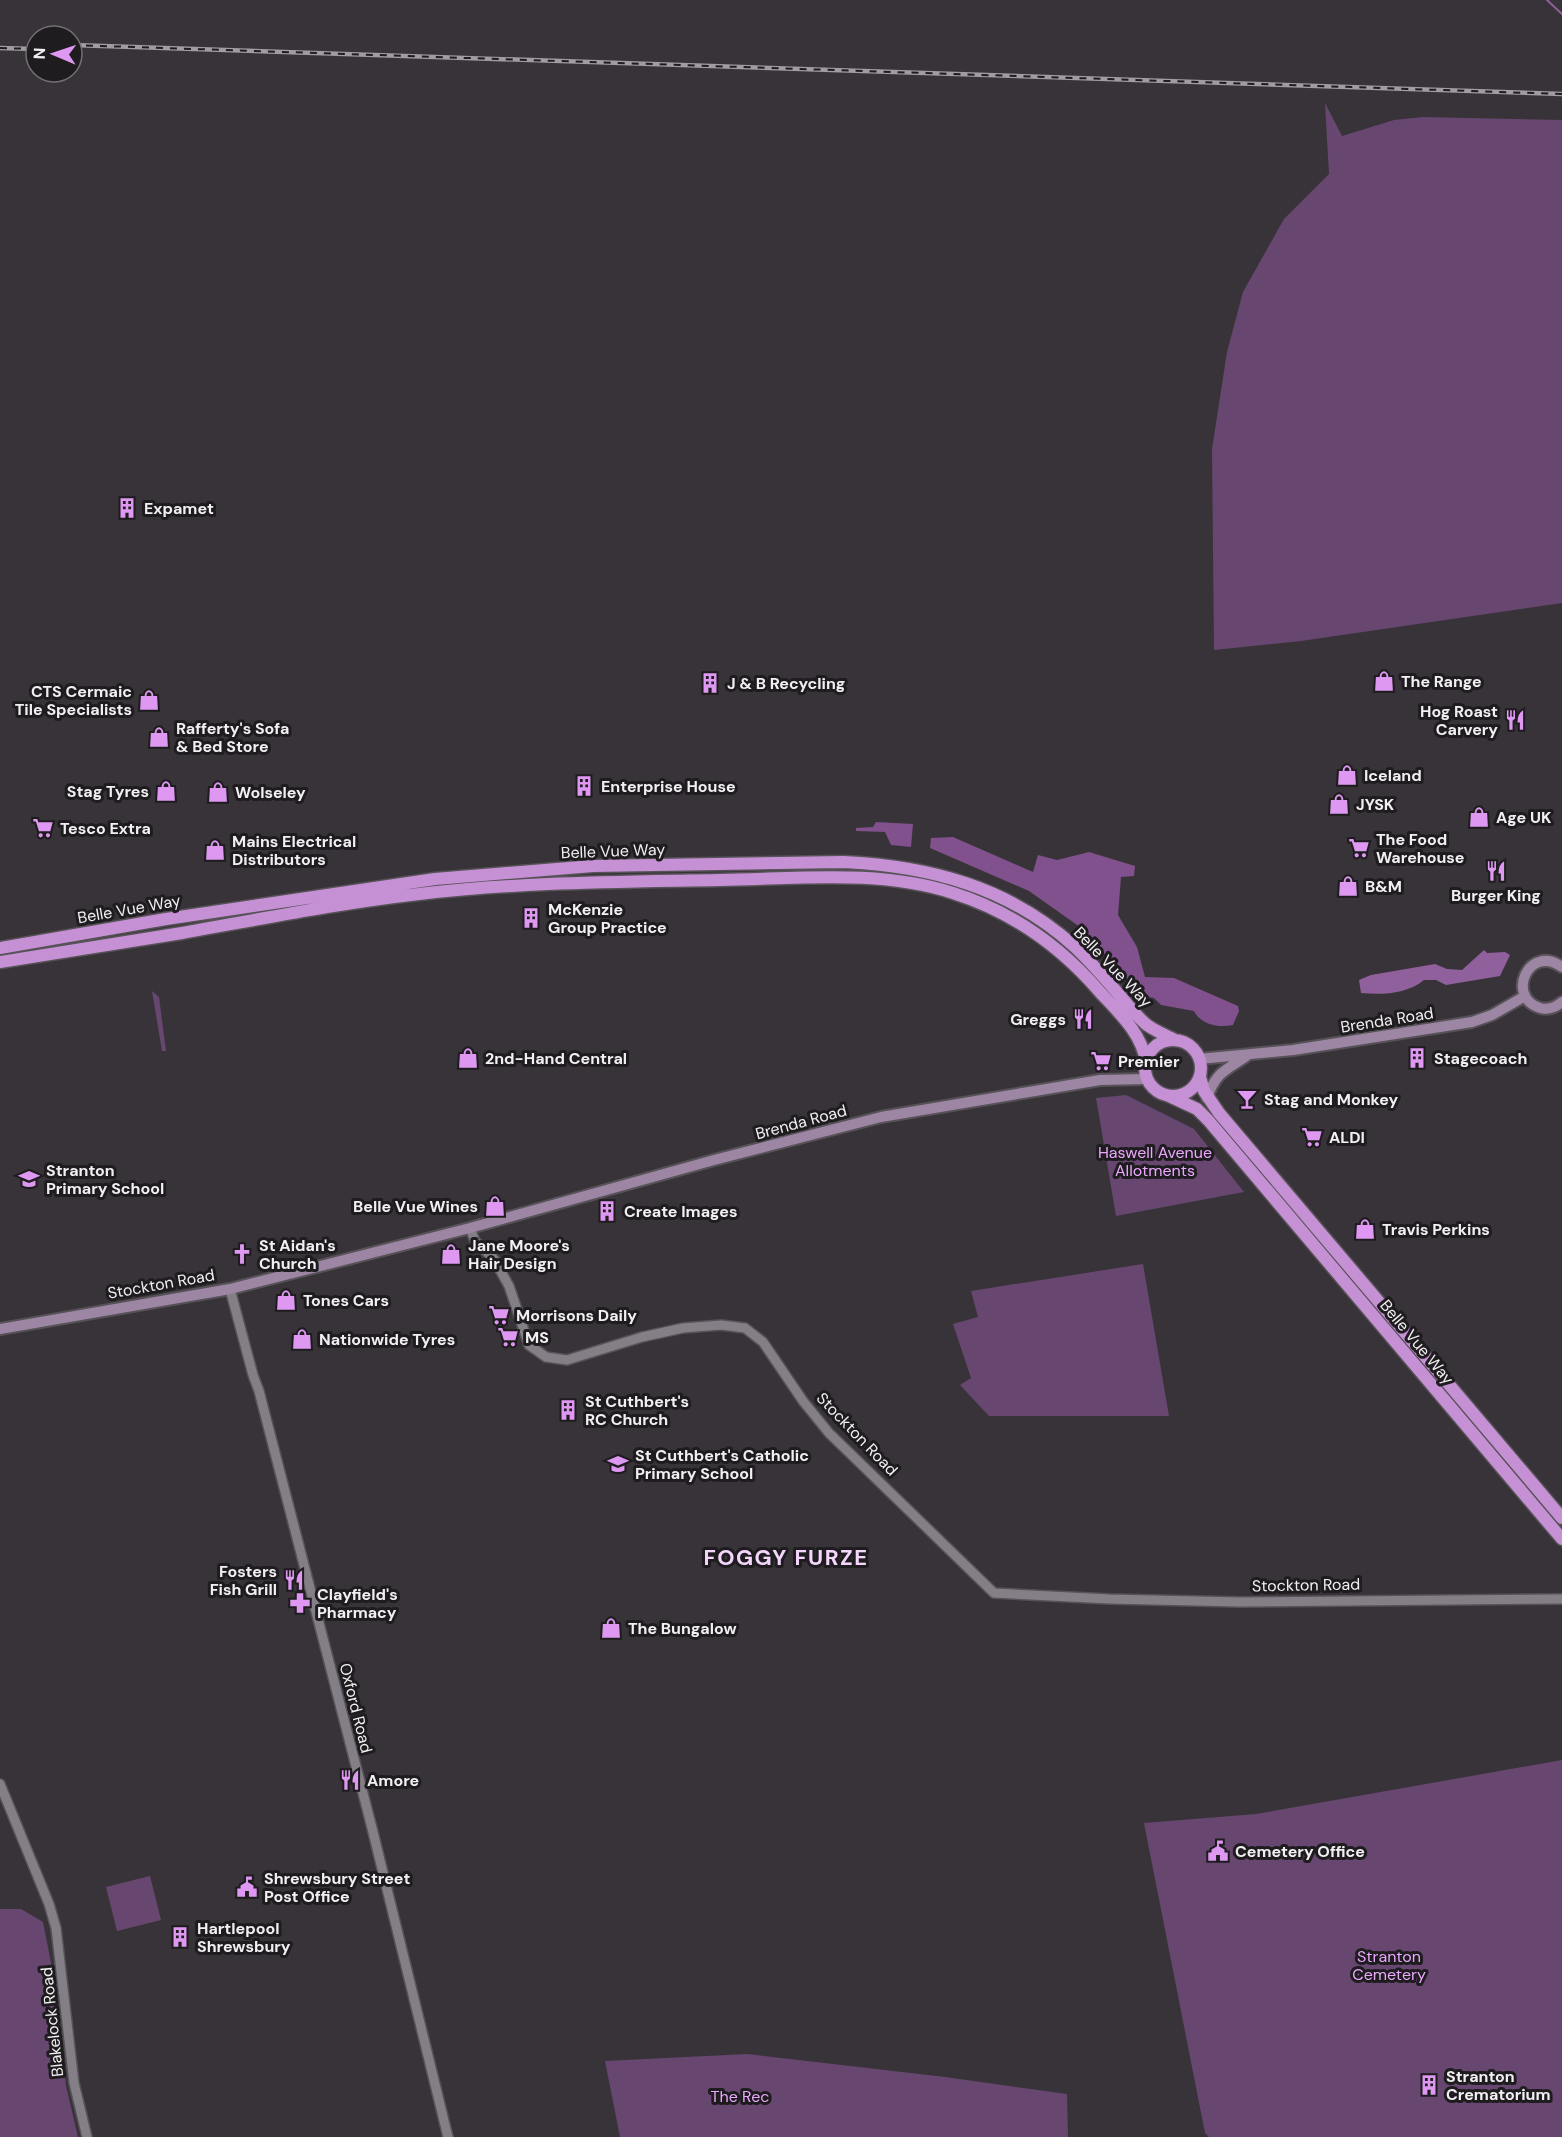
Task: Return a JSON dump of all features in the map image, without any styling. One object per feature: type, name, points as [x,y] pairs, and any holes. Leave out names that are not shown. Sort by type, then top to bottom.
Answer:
[{"type":"highway","name":"Belle Vue Way","points":[[0,948],[189,916],[435,879],[593,866],[878,863],[935,873],[970,884],[1023,910],[1074,947],[1146,1024],[1175,1040]]},
{"type":"highway","name":"Belle Vue Way","points":[[0,962],[300,911],[417,894],[488,887],[819,878],[895,880],[925,885],[976,902],[1019,923],[1043,939],[1081,972],[1124,1020],[1140,1041],[1146,1062]]},
{"type":"highway","points":[[1200,1077],[1196,1085],[1179,1096],[1169,1096],[1155,1090],[1147,1078],[1146,1062],[1149,1053],[1165,1041],[1175,1040],[1190,1046],[1199,1059],[1200,1077],[1207,1098],[1562,1518]]},
{"type":"highway","name":"Belle Vue Way","points":[[1169,1096],[1197,1108],[1208,1120],[1562,1539]]},
{"type":"main road","points":[[1562,967],[1548,961],[1535,964],[1529,968],[1522,981],[1525,996],[1533,1005],[1544,1009],[1562,1002]]},
{"type":"main road","name":"Brenda Road","points":[[1199,1059],[1293,1050],[1472,1022],[1492,1015],[1525,996]]},
{"type":"main road","name":"Brenda Road","points":[[1207,1098],[1218,1075],[1249,1055]]},
{"type":"main road","name":"Brenda Road","points":[[470,1228],[714,1160],[881,1117],[1100,1080],[1147,1078]]},
{"type":"main road","name":"Stockton Road","points":[[0,1329],[230,1289],[470,1228]]},
{"type":"street","name":"Stockton Road","points":[[470,1228],[475,1240],[494,1259],[509,1286],[529,1345],[546,1357],[567,1360],[625,1342],[683,1328],[728,1325],[745,1328],[755,1334],[763,1342],[802,1401],[829,1433],[994,1593],[1104,1599],[1240,1602],[1562,1599]]},
{"type":"street","name":"Oxford Road","points":[[230,1289],[253,1375],[260,1391],[348,1732],[448,2137]]},
{"type":"street","name":"Blakelock Road","points":[[0,1784],[50,1904],[60,1957],[74,2083],[87,2137]]},
{"type":"green space","points":[[1325,103],[1342,136],[1394,120],[1423,117],[1562,120],[1562,603],[1301,641],[1214,650],[1212,449],[1227,352],[1243,292],[1284,219],[1329,174]]},
{"type":"green space","points":[[152,991],[159,997],[166,1051],[162,1051]]},
{"type":"green space","name":"Haswell Avenue Allotments","points":[[1126,1095],[1194,1129],[1244,1192],[1116,1216],[1096,1098]]},
{"type":"green space","points":[[1143,1264],[1169,1416],[989,1416],[960,1385],[971,1378],[953,1324],[978,1317],[971,1291]]},
{"type":"green space","name":"Stranton Cemetery","points":[[1562,1760],[1562,2137],[1209,2137],[1205,2133],[1144,1823],[1256,1814]]},
{"type":"green space","points":[[150,1876],[161,1920],[117,1931],[106,1887]]},
{"type":"green space","points":[[0,1909],[21,1909],[43,1922],[54,1978],[66,2086],[78,2137],[0,2137]]},
{"type":"green space","name":"The Rec","points":[[747,2054],[1067,2094],[1068,2137],[620,2137],[605,2061]]},
{"type":"shaded area","points":[[876,822],[913,824],[911,847],[891,845],[885,832],[856,831],[856,828],[873,827]]},
{"type":"shaded area","points":[[953,837],[1033,872],[1038,855],[1057,860],[1089,852],[1135,866],[1134,876],[1121,877],[1118,915],[1137,947],[1145,977],[1174,978],[1238,1006],[1239,1011],[1233,1025],[1211,1024],[1201,1020],[1194,1011],[1161,1005],[1154,998],[1143,996],[1080,927],[1029,891],[930,848],[931,838]]},
{"type":"shaded area","points":[[1484,950],[1487,953],[1505,952],[1510,955],[1500,976],[1446,985],[1436,980],[1424,980],[1417,985],[1394,993],[1361,993],[1359,980],[1371,975],[1435,964],[1447,969],[1462,970]]},
{"type":"waterway","points":[[1547,0],[1562,14]]},
{"type":"railway","points":[[84,45],[1562,94]]},
{"type":"railway","points":[[0,48],[24,49]]},
{"type":"place","name":"Expamet","points":[[127,508]]},
{"type":"place","name":"The Range","points":[[1384,681]]},
{"type":"place","name":"J & B Recycling","points":[[710,683]]},
{"type":"place","name":"CTS Cermaic Tile Specialists","points":[[149,700]]},
{"type":"place","name":"Hog Roast Carvery","points":[[1515,720]]},
{"type":"place","name":"Rafferty's Sofa & Bed Store","points":[[159,737]]},
{"type":"place","name":"Iceland","points":[[1347,775]]},
{"type":"place","name":"Enterprise House","points":[[584,786]]},
{"type":"place","name":"Stag Tyres","points":[[166,791]]},
{"type":"place","name":"Wolseley","points":[[218,792]]},
{"type":"place","name":"JYSK","points":[[1339,804]]},
{"type":"place","name":"Age UK","points":[[1479,817]]},
{"type":"place","name":"Tesco Extra","points":[[43,828]]},
{"type":"place","name":"The Food Warehouse","points":[[1359,848]]},
{"type":"place","name":"Mains Electrical Distributors","points":[[215,850]]},
{"type":"place","name":"Burger King","points":[[1496,871]]},
{"type":"place","name":"B&M","points":[[1348,886]]},
{"type":"place","name":"McKenzie Group Practice","points":[[531,918]]},
{"type":"place","name":"Greggs","points":[[1083,1019]]},
{"type":"place","name":"2nd-Hand Central","points":[[468,1058]]},
{"type":"place","name":"Stagecoach","points":[[1417,1058]]},
{"type":"place","name":"Premier","points":[[1101,1061]]},
{"type":"place","name":"Stag and Monkey","points":[[1247,1099]]},
{"type":"place","name":"ALDI","points":[[1312,1137]]},
{"type":"place","name":"Stranton Primary School","points":[[29,1179]]},
{"type":"place","name":"Belle Vue Wines","points":[[495,1206]]},
{"type":"place","name":"Create Images","points":[[607,1211]]},
{"type":"place","name":"Travis Perkins","points":[[1365,1229]]},
{"type":"place","name":"St Aidan's Church","points":[[242,1254]]},
{"type":"place","name":"Jane Moore's Hair Design","points":[[451,1254]]},
{"type":"place","name":"Tones Cars","points":[[286,1300]]},
{"type":"place","name":"Morrisons Daily","points":[[499,1315]]},
{"type":"place","name":"MS","points":[[508,1337]]},
{"type":"place","name":"Nationwide Tyres","points":[[302,1339]]},
{"type":"place","name":"St Cuthbert's RC Church","points":[[568,1410]]},
{"type":"place","name":"St Cuthbert's Catholic Primary School","points":[[618,1464]]},
{"type":"place","name":"Fosters Fish Grill","points":[[294,1580]]},
{"type":"place","name":"Clayfield's Pharmacy","points":[[300,1603]]},
{"type":"place","name":"The Bungalow","points":[[611,1628]]},
{"type":"place","name":"Amore","points":[[350,1780]]},
{"type":"place","name":"Cemetery Office","points":[[1218,1851]]},
{"type":"place","name":"Shrewsbury Street Post Office","points":[[247,1887]]},
{"type":"place","name":"Hartlepool Shrewsbury","points":[[180,1937]]},
{"type":"place","name":"Stranton Crematorium","points":[[1429,2085]]},
{"type":"district","name":"FOGGY FURZE","points":[[786,1557]]}]
